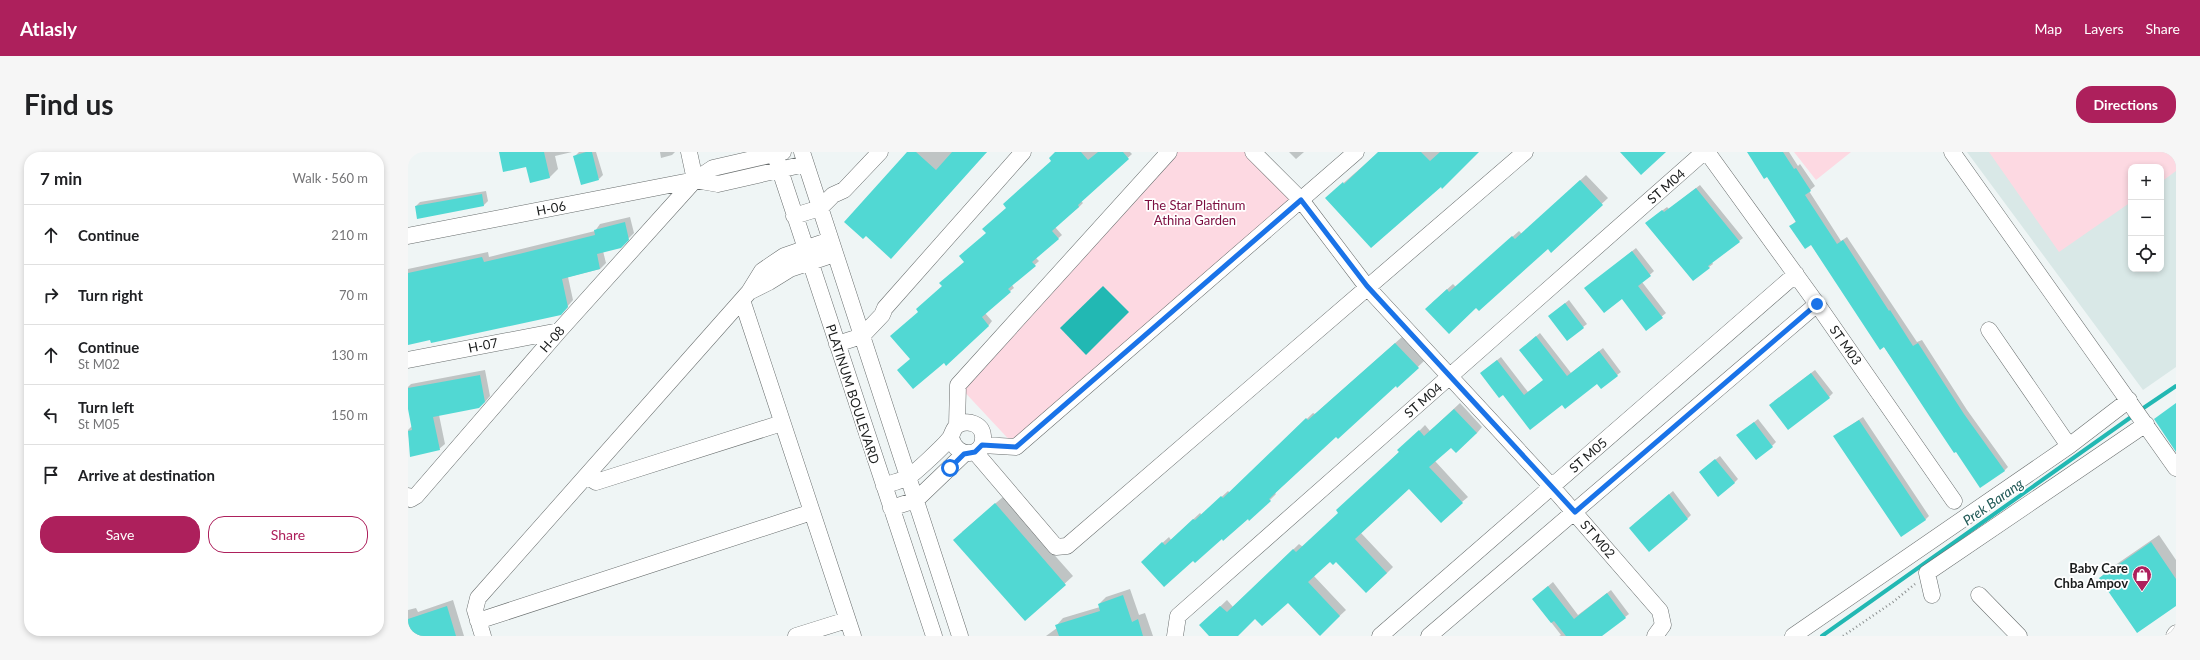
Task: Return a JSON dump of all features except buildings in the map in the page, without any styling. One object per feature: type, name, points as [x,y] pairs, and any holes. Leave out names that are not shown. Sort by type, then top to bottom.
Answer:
[{"type":"street","points":[[689,152],[695,180]]},
{"type":"street","points":[[796,221],[822,213],[839,203],[844,190],[880,152]]},
{"type":"street","points":[[836,341],[861,332],[877,310],[885,308],[1022,152]]},
{"type":"street","points":[[1169,152],[958,385],[952,444],[957,451],[1016,447],[1356,152]]},
{"type":"street","name":"ST M02","points":[[1253,152],[1301,200],[1367,286],[1575,512],[1660,611],[1659,630]]},
{"type":"street","points":[[974,450],[1056,547],[1067,546],[1367,286],[1525,152]]},
{"type":"street","name":"ST M04","points":[[1175,636],[1178,616],[1704,152]]},
{"type":"street","name":"ST M03","points":[[1707,152],[1796,274],[1954,501]]},
{"type":"street","points":[[1952,152],[2176,468]]},
{"type":"street","points":[[695,180],[713,168],[777,153]]},
{"type":"street","name":"PLATINUM BOULEVARD","points":[[777,153],[780,171],[796,221],[934,636]]},
{"type":"street","points":[[695,180],[718,184],[780,171],[803,158]]},
{"type":"street","name":"PLATINUM BOULEVARD","points":[[803,158],[960,636]]},
{"type":"street","name":"H-06","points":[[408,236],[695,180]]},
{"type":"street","name":"H-08","points":[[410,497],[416,496],[559,331],[695,180]]},
{"type":"street","points":[[483,636],[475,610],[478,598],[745,296],[790,269],[808,256],[833,247]]},
{"type":"street","name":"ST M05","points":[[1380,636],[1796,274]]},
{"type":"street","points":[[745,296],[782,423],[853,636]]},
{"type":"street","points":[[1429,636],[1817,304]]},
{"type":"street","points":[[1989,330],[2069,446]]},
{"type":"street","name":"H-07","points":[[408,360],[559,331]]},
{"type":"street","points":[[1793,636],[2130,403]]},
{"type":"street","points":[[884,486],[908,478],[954,431],[965,422],[974,423],[981,428],[984,437],[974,450],[916,500],[891,508]]},
{"type":"street","points":[[1932,595],[1928,573],[2144,422]]},
{"type":"street","points":[[586,476],[596,482],[782,423]]},
{"type":"street","points":[[478,621],[812,512]]},
{"type":"street","points":[[1979,594],[2019,636]]},
{"type":"street","points":[[796,636],[847,620]]},
{"type":"path","points":[[1843,636],[1893,602],[1928,573]]},
{"type":"shaded area","points":[[1967,152],[2176,152],[2176,367],[2143,390]]},
{"type":"green space","name":"The Star Platinum Athina Garden","points":[[1169,152],[1253,152],[1301,200],[1016,447],[958,385]]},
{"type":"green space","points":[[1794,152],[1851,152],[1816,180]]},
{"type":"green space","points":[[1989,152],[2176,152],[2176,171],[2164,180],[2164,164],[2128,164],[2128,204],[2059,252]]},
{"type":"water","points":[[1103,286],[1129,312],[1086,355],[1060,328]]},
{"type":"waterway","name":"Prek Barang","points":[[2139,411],[2176,386]]},
{"type":"waterway","name":"Prek Barang","points":[[1822,636],[2134,415]]},
{"type":"place","name":"Baby Care Chba Ampov","points":[[2142,592]]},
{"type":"route","points":[[950,468],[964,454],[975,452],[982,445],[1016,447],[1301,200],[1367,286],[1575,512],[1817,304]]}]
